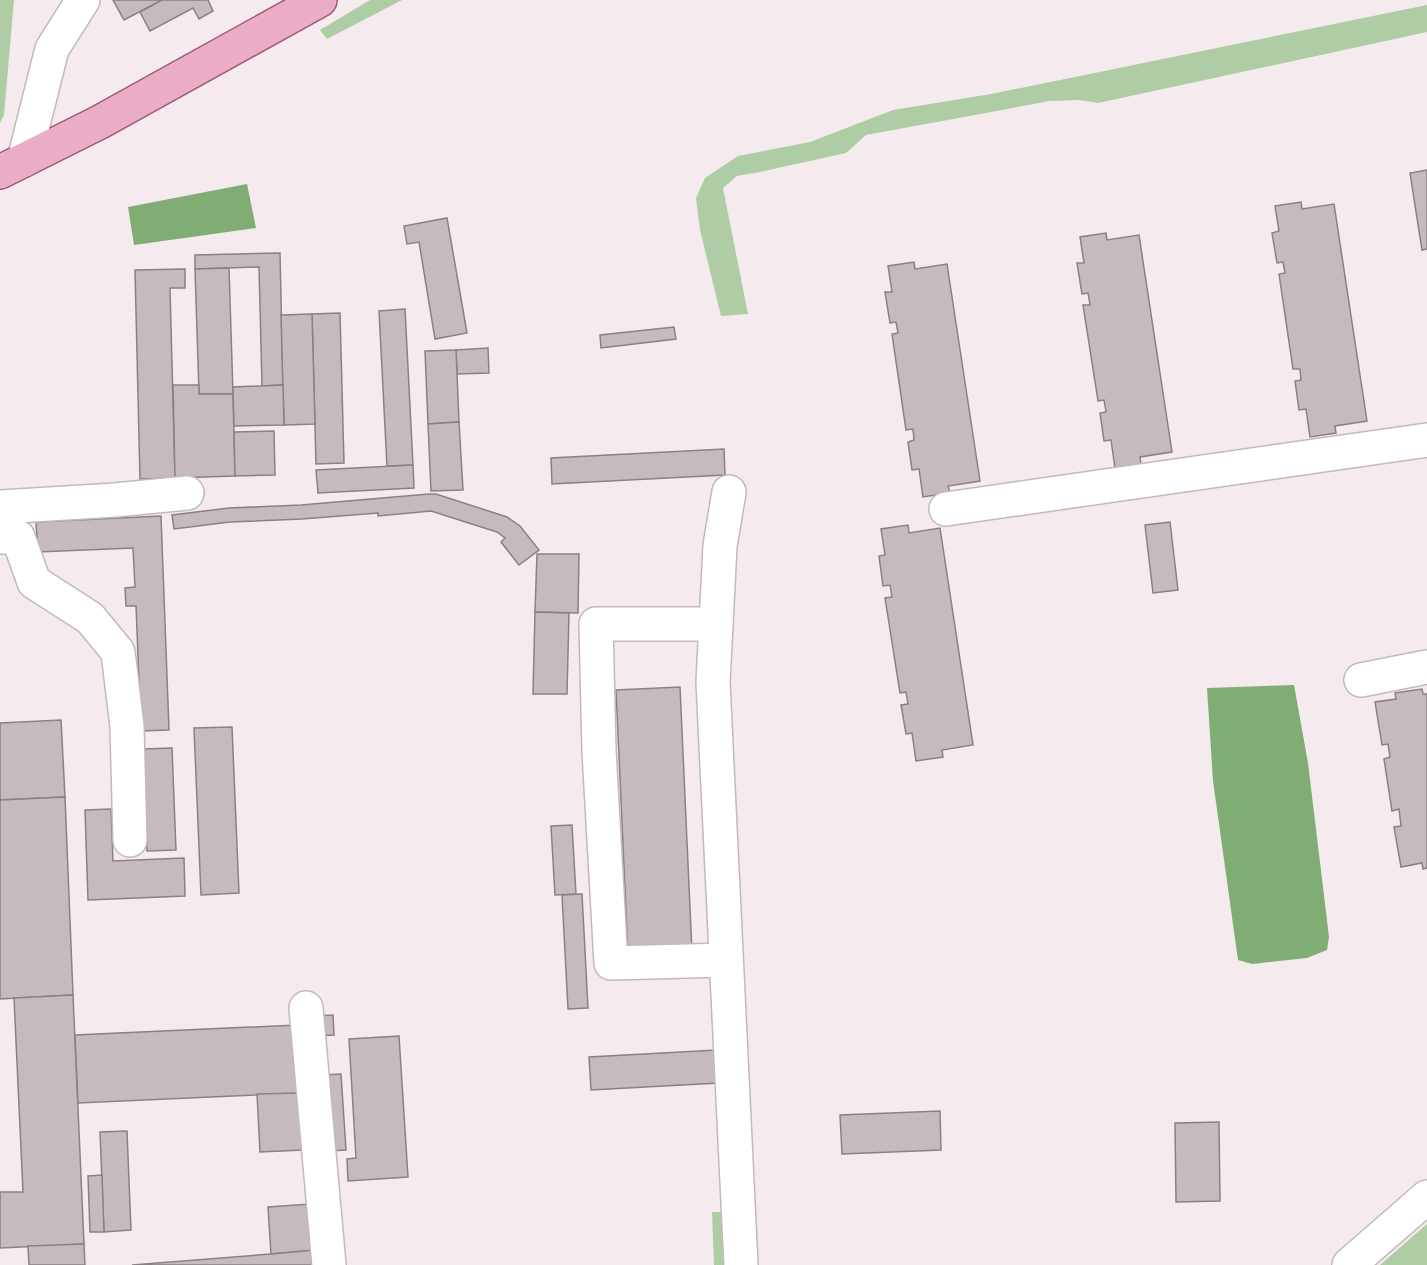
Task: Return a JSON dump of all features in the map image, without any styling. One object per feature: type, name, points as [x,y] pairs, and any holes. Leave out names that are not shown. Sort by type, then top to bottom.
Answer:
[{"type":"main road","points":[[12,166],[100,122],[320,0]]},
{"type":"street","points":[[12,166],[52,50],[83,0]]},
{"type":"street","points":[[946,509],[1427,440]]},
{"type":"street","points":[[729,492],[720,546],[713,682],[741,1265]]},
{"type":"street","points":[[0,507],[187,493]]},
{"type":"street","points":[[0,537],[18,537],[34,582],[90,618],[118,652],[127,726],[130,840]]},
{"type":"street","points":[[716,624],[596,624],[599,751],[611,963],[726,960]]},
{"type":"street","points":[[1361,680],[1427,667]]},
{"type":"street","points":[[306,1008],[330,1265]]},
{"type":"street","points":[[1350,1265],[1427,1197]]},
{"type":"shaded area","points":[[0,0],[14,0],[4,115],[0,123]]},
{"type":"shaded area","points":[[370,0],[402,0],[327,39],[320,30]]},
{"type":"shaded area","points":[[1427,5],[1427,32],[1098,103],[1079,100],[1050,101],[866,135],[846,153],[737,176],[723,188],[748,314],[721,316],[700,230],[696,198],[705,178],[738,156],[810,142],[893,110],[991,94]]},
{"type":"shaded area","points":[[247,184],[256,228],[134,245],[128,207]]},
{"type":"shaded area","points":[[1294,685],[1308,763],[1329,937],[1327,950],[1307,958],[1252,964],[1238,960],[1213,781],[1207,688]]},
{"type":"shaded area","points":[[712,1212],[725,1212],[727,1265],[714,1265]]},
{"type":"shaded area","points":[[1427,1224],[1427,1265],[1380,1265]]},
{"type":"building","points":[[113,0],[162,0],[124,20]]},
{"type":"building","points":[[162,0],[208,0],[213,11],[199,19],[193,8],[150,31],[140,12]]},
{"type":"building","points":[[1427,170],[1427,249],[1422,250],[1410,173]]},
{"type":"building","points":[[1301,202],[1302,209],[1334,204],[1367,421],[1335,426],[1336,433],[1310,437],[1306,409],[1299,410],[1295,381],[1301,380],[1300,369],[1293,369],[1279,274],[1285,273],[1283,262],[1277,263],[1272,233],[1279,231],[1275,206]]},
{"type":"building","points":[[447,218],[467,333],[435,339],[419,242],[407,244],[404,226]]},
{"type":"building","points":[[1106,233],[1107,240],[1139,235],[1172,452],[1140,457],[1141,464],[1115,468],[1111,440],[1104,441],[1100,413],[1106,412],[1104,400],[1098,401],[1083,305],[1090,305],[1088,293],[1082,294],[1077,263],[1084,263],[1080,237]]},
{"type":"building","points":[[280,253],[283,385],[262,386],[259,267],[195,269],[195,255]]},
{"type":"building","points":[[914,262],[915,269],[947,264],[980,481],[948,486],[950,493],[923,497],[919,469],[912,470],[908,442],[914,440],[913,429],[906,430],[892,334],[898,333],[896,322],[890,323],[885,292],[892,292],[888,266]]},
{"type":"building","points":[[229,268],[233,394],[199,394],[195,269]]},
{"type":"building","points":[[185,269],[185,288],[170,288],[175,478],[140,479],[135,270]]},
{"type":"building","points":[[405,309],[413,465],[387,466],[379,311]]},
{"type":"building","points":[[340,313],[344,463],[316,464],[312,314]]},
{"type":"building","points":[[312,314],[315,424],[284,425],[281,315]]},
{"type":"building","points":[[674,327],[676,339],[601,348],[600,335]]},
{"type":"building","points":[[488,348],[489,373],[457,374],[456,350]]},
{"type":"building","points":[[456,350],[459,422],[428,424],[425,351]]},
{"type":"building","points":[[173,385],[199,385],[199,394],[233,394],[235,476],[175,478]]},
{"type":"building","points":[[283,385],[284,425],[234,426],[233,387]]},
{"type":"building","points":[[459,422],[463,490],[431,491],[428,424]]},
{"type":"building","points":[[274,431],[275,475],[235,476],[234,432]]},
{"type":"building","points":[[724,449],[725,475],[552,484],[551,458]]},
{"type":"building","points":[[413,465],[414,488],[318,493],[316,470]]},
{"type":"building","points":[[436,494],[507,517],[520,526],[539,550],[519,565],[501,542],[505,538],[497,532],[431,511],[378,516],[378,513],[230,522],[174,529],[172,515],[229,508],[301,505]]},
{"type":"building","points":[[161,516],[169,730],[141,731],[136,606],[126,606],[125,588],[135,587],[133,548],[38,552],[36,522]]},
{"type":"building","points":[[1170,522],[1178,590],[1153,593],[1145,525]]},
{"type":"building","points":[[908,525],[909,533],[940,528],[973,745],[942,750],[943,757],[916,761],[912,733],[906,734],[901,705],[908,704],[906,692],[900,693],[885,598],[892,597],[890,585],[883,586],[879,556],[885,555],[881,529]]},
{"type":"building","points":[[537,554],[579,554],[578,613],[535,612]]},
{"type":"building","points":[[535,612],[569,613],[567,694],[533,694]]},
{"type":"building","points":[[680,687],[692,952],[628,955],[616,690]]},
{"type":"building","points":[[1422,689],[1423,694],[1427,694],[1427,868],[1423,869],[1422,863],[1401,867],[1394,827],[1401,826],[1399,809],[1392,811],[1384,759],[1390,757],[1388,744],[1382,745],[1375,702],[1396,699],[1395,693]]},
{"type":"building","points":[[61,720],[65,797],[0,800],[0,723]]},
{"type":"building","points":[[232,727],[239,893],[201,895],[194,728]]},
{"type":"building","points":[[172,748],[176,850],[147,851],[143,749]]},
{"type":"building","points":[[65,797],[73,995],[0,999],[0,800]]},
{"type":"building","points":[[111,809],[113,861],[184,858],[185,896],[88,900],[85,810]]},
{"type":"building","points":[[572,825],[576,894],[555,895],[551,826]]},
{"type":"building","points":[[582,894],[588,1008],[568,1009],[562,895]]},
{"type":"building","points":[[73,995],[84,1244],[0,1248],[0,1192],[23,1192],[14,998]]},
{"type":"building","points":[[333,1015],[334,1035],[316,1036],[315,1016]]},
{"type":"building","points":[[297,1025],[300,1093],[78,1103],[75,1035]]},
{"type":"building","points":[[399,1036],[408,1177],[348,1181],[347,1159],[356,1158],[349,1039]]},
{"type":"building","points":[[717,1050],[719,1083],[591,1090],[589,1057]]},
{"type":"building","points":[[341,1074],[346,1150],[328,1151],[323,1075]]},
{"type":"building","points":[[300,1093],[303,1150],[260,1152],[257,1094]]},
{"type":"building","points":[[940,1111],[941,1150],[842,1154],[840,1115]]},
{"type":"building","points":[[1219,1122],[1220,1201],[1176,1202],[1175,1123]]},
{"type":"building","points":[[127,1131],[131,1230],[104,1232],[100,1132]]},
{"type":"building","points":[[102,1175],[104,1232],[90,1232],[88,1176]]},
{"type":"building","points":[[311,1204],[315,1250],[271,1254],[268,1207]]},
{"type":"building","points":[[84,1244],[85,1265],[29,1265],[28,1246]]},
{"type":"building","points":[[315,1250],[316,1265],[132,1265],[271,1254]]}]
